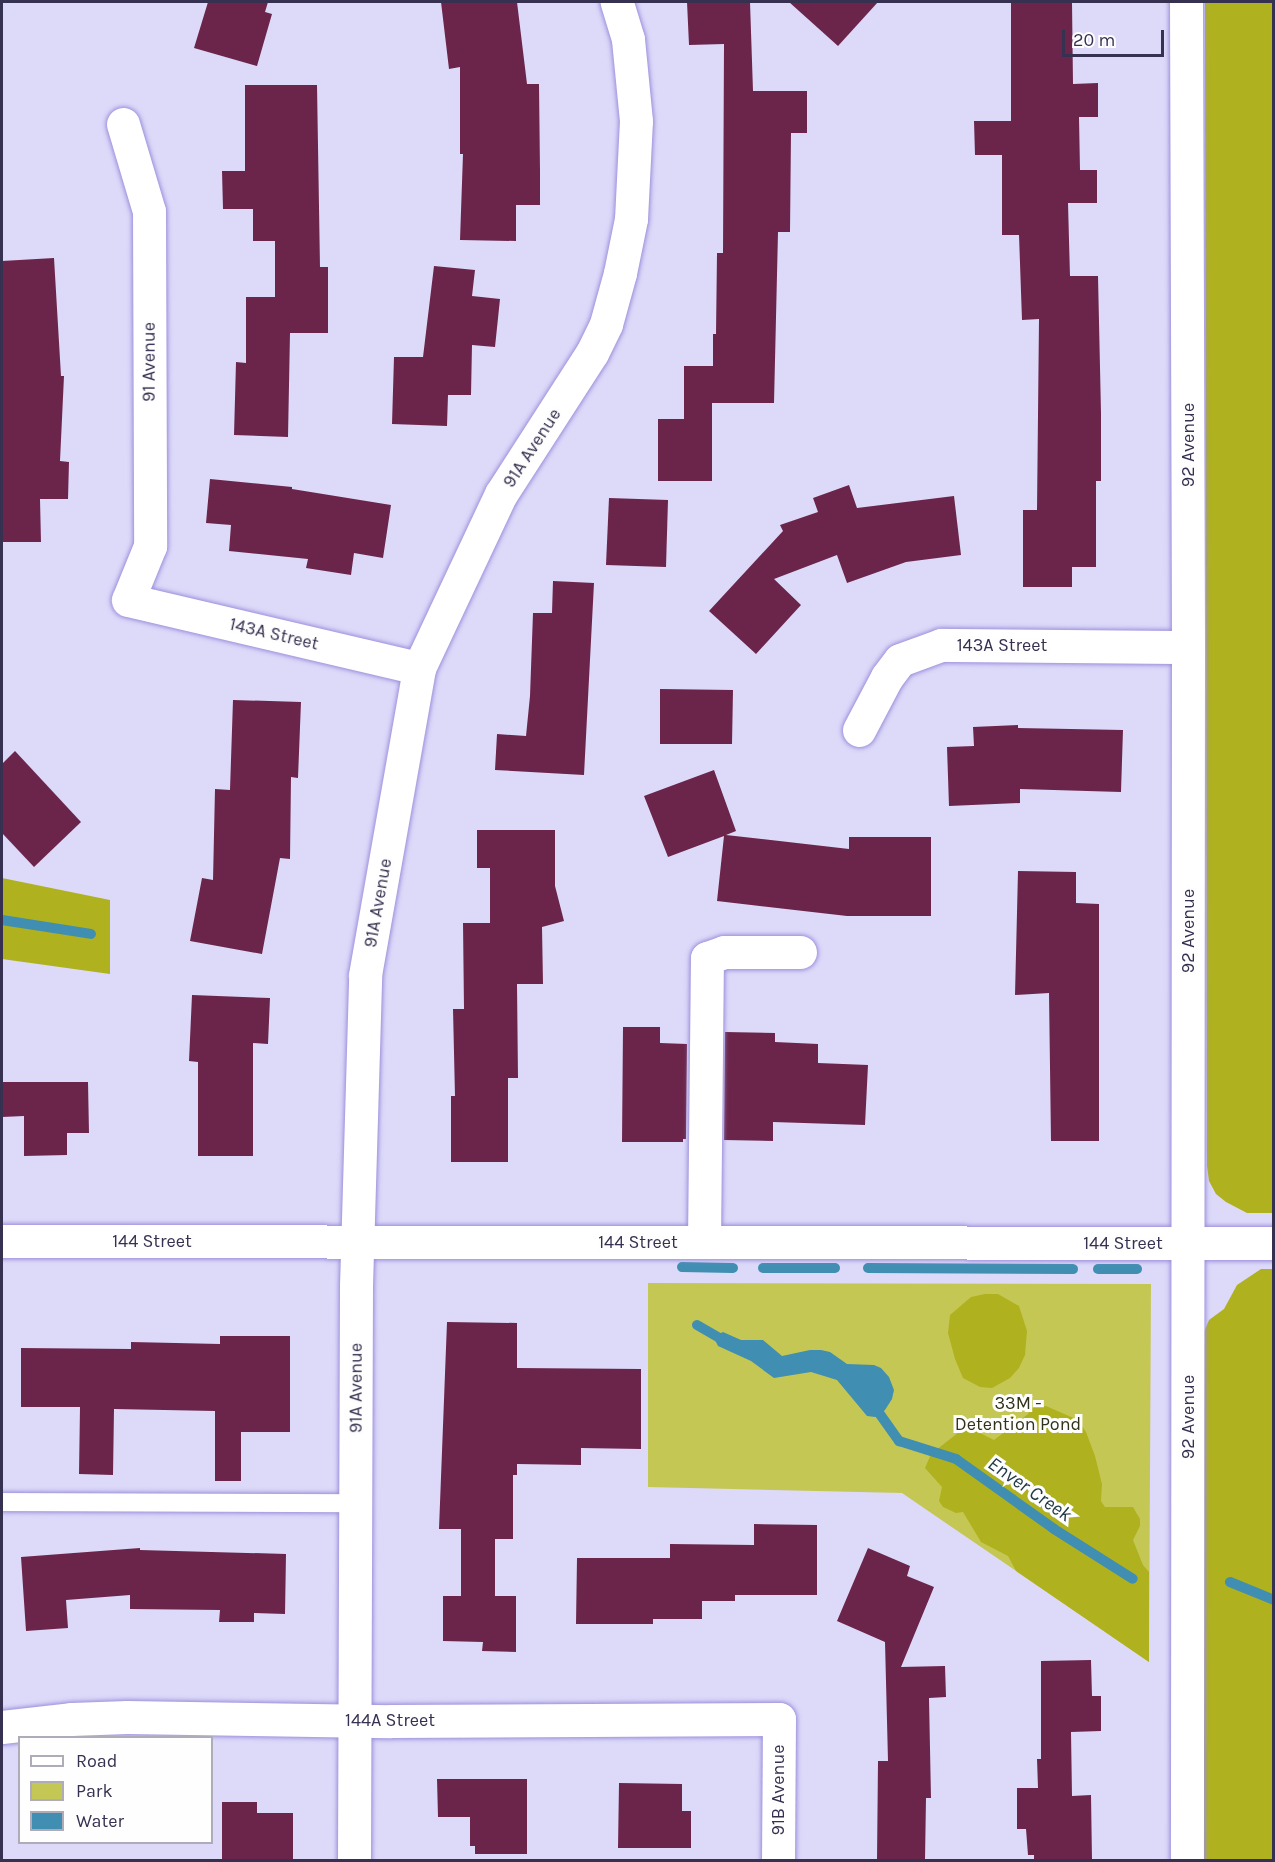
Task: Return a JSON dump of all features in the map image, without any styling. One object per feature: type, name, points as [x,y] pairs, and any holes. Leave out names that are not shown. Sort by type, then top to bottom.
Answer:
[{"type":"street","name":"91A Avenue","points":[[354,1860],[357,1242],[365,975],[419,668],[501,494],[577,379],[606,324],[631,219],[636,164],[631,61],[628,39],[617,2]]},
{"type":"street","name":"92 Avenue","points":[[1186,2],[1187,1860]]},
{"type":"street","name":"91 Avenue","points":[[123,124],[149,211],[150,546],[128,600]]},
{"type":"street","name":"143A Street","points":[[128,600],[419,668]]},
{"type":"street","name":"143A Street","points":[[859,730],[887,677],[900,660],[941,645],[1188,647]]},
{"type":"street","points":[[704,1242],[707,958],[724,952],[800,952]]},
{"type":"street","name":"144 Street","points":[[2,1240],[1274,1243]]},
{"type":"street","name":"144A Street","points":[[2,1727],[71,1719],[127,1717],[355,1720],[779,1719]]},
{"type":"street","name":"91B Avenue","points":[[778,1860],[779,1719]]},
{"type":"lane","points":[[2,1502],[356,1503]]},
{"type":"green space","name":"33M - Detention Pond","points":[[648,1283],[1151,1284],[1149,1662],[902,1493],[648,1487]]},
{"type":"shaded area","points":[[1205,2],[1273,2],[1273,1213],[1247,1213],[1226,1202],[1216,1194],[1209,1181],[1207,1166]]},
{"type":"shaded area","points":[[2,878],[110,900],[110,974],[2,959]]},
{"type":"shaded area","points":[[1261,1269],[1273,1269],[1273,1860],[1202,1860],[1204,1332],[1209,1320],[1224,1309],[1237,1285]]},
{"type":"shaded area","points":[[998,1294],[1019,1306],[1027,1331],[1025,1355],[1019,1368],[1010,1378],[992,1388],[980,1387],[963,1378],[948,1333],[950,1315],[971,1297]]},
{"type":"shaded area","points":[[1046,1406],[1078,1420],[1086,1432],[1095,1456],[1102,1484],[1101,1501],[1105,1507],[1133,1507],[1140,1519],[1140,1526],[1133,1540],[1143,1565],[1149,1572],[1149,1662],[1016,1571],[1008,1556],[981,1542],[963,1512],[956,1513],[943,1507],[939,1501],[942,1487],[925,1468],[931,1454],[959,1432],[974,1430],[994,1440],[1028,1414],[1033,1407]]},
{"type":"water","points":[[723,1332],[741,1340],[763,1340],[782,1356],[821,1350],[830,1352],[847,1364],[874,1365],[881,1368],[889,1377],[894,1390],[892,1399],[885,1410],[875,1417],[867,1416],[837,1380],[811,1372],[774,1378],[751,1361],[718,1346],[715,1340],[717,1335]]},
{"type":"building","points":[[208,2],[268,2],[265,12],[272,14],[257,66],[194,48]]},
{"type":"building","points":[[441,2],[517,2],[527,84],[539,84],[540,205],[516,205],[516,241],[460,240],[463,154],[460,154],[460,67],[449,69]]},
{"type":"building","points":[[687,2],[750,2],[753,91],[807,91],[807,133],[791,133],[790,232],[778,232],[774,403],[712,403],[712,481],[658,481],[658,419],[684,419],[684,366],[713,366],[713,334],[716,334],[717,253],[723,253],[724,44],[689,45]]},
{"type":"building","points":[[789,2],[878,2],[838,46]]},
{"type":"building","points":[[1011,2],[1072,2],[1073,84],[1098,83],[1098,117],[1079,117],[1080,170],[1097,170],[1097,203],[1068,203],[1070,276],[1098,276],[1101,413],[1101,481],[1096,481],[1096,567],[1072,567],[1072,587],[1023,587],[1023,510],[1037,510],[1039,319],[1022,320],[1019,235],[1002,235],[1002,155],[975,155],[974,121],[1011,121]]},
{"type":"building","points":[[245,85],[317,85],[320,267],[328,267],[328,333],[290,333],[288,437],[234,435],[236,362],[246,363],[246,297],[275,297],[275,241],[253,241],[253,209],[223,209],[222,171],[245,171]]},
{"type":"building","points":[[54,258],[61,376],[64,376],[60,461],[69,462],[68,499],[40,499],[41,542],[2,542],[2,261]]},
{"type":"building","points":[[434,266],[475,270],[472,296],[500,299],[495,347],[472,345],[471,395],[448,395],[447,426],[392,424],[394,357],[423,357]]},
{"type":"building","points":[[210,479],[292,487],[292,489],[391,505],[383,558],[354,553],[351,575],[306,568],[308,559],[229,551],[231,525],[206,523]]},
{"type":"building","points":[[849,485],[857,508],[954,496],[961,555],[906,562],[847,583],[837,555],[774,579],[801,605],[756,654],[709,611],[783,531],[780,525],[818,512],[813,498]]},
{"type":"building","points":[[609,498],[668,500],[666,567],[606,565]]},
{"type":"building","points":[[553,581],[594,583],[584,775],[495,770],[497,734],[526,736],[533,613],[552,613]]},
{"type":"building","points":[[660,689],[733,690],[732,744],[660,744]]},
{"type":"building","points":[[233,700],[301,702],[298,778],[291,777],[290,859],[280,858],[262,954],[190,941],[202,878],[213,880],[215,789],[230,790]]},
{"type":"building","points":[[1018,725],[1018,728],[1123,730],[1121,792],[1020,789],[1020,803],[949,806],[947,747],[974,746],[973,727]]},
{"type":"building","points":[[15,751],[81,822],[34,867],[2,833],[2,764]]},
{"type":"building","points":[[714,770],[736,831],[726,835],[849,849],[849,837],[931,837],[931,916],[847,916],[717,901],[724,836],[668,857],[644,796]]},
{"type":"building","points":[[477,830],[555,830],[555,886],[564,921],[542,927],[543,984],[517,984],[518,1078],[508,1078],[508,1162],[451,1162],[451,1096],[455,1096],[453,1009],[464,1009],[463,923],[490,923],[490,868],[477,868]]},
{"type":"building","points":[[1018,871],[1076,872],[1076,903],[1099,904],[1099,1141],[1051,1141],[1049,993],[1015,995]]},
{"type":"building","points":[[192,995],[270,998],[268,1044],[253,1043],[253,1156],[198,1156],[198,1062],[189,1061]]},
{"type":"building","points":[[623,1027],[660,1027],[660,1043],[687,1044],[686,1139],[683,1139],[683,1142],[622,1142]]},
{"type":"building","points":[[725,1032],[775,1033],[775,1042],[818,1044],[818,1063],[868,1065],[865,1125],[773,1122],[773,1141],[724,1140]]},
{"type":"building","points":[[2,1082],[88,1082],[89,1133],[67,1133],[67,1155],[24,1156],[24,1116],[2,1117]]},
{"type":"building","points":[[447,1322],[517,1323],[517,1368],[641,1369],[641,1449],[581,1448],[581,1465],[517,1464],[517,1475],[513,1475],[513,1539],[495,1539],[495,1596],[516,1596],[516,1652],[482,1651],[483,1642],[443,1641],[443,1596],[461,1596],[461,1529],[439,1529]]},
{"type":"building","points":[[220,1336],[290,1336],[290,1432],[241,1432],[241,1481],[215,1481],[215,1411],[114,1409],[113,1475],[79,1474],[80,1407],[21,1407],[21,1348],[131,1349],[131,1342],[220,1344]]},
{"type":"building","points":[[754,1524],[817,1525],[817,1595],[735,1595],[735,1601],[702,1601],[702,1619],[653,1619],[653,1624],[576,1624],[577,1558],[670,1558],[670,1544],[754,1545]]},
{"type":"building","points":[[140,1548],[140,1550],[286,1554],[285,1614],[254,1613],[254,1622],[219,1622],[220,1610],[130,1609],[130,1595],[66,1600],[68,1628],[26,1631],[21,1557]]},
{"type":"building","points":[[868,1548],[910,1566],[907,1576],[934,1587],[901,1667],[945,1666],[946,1697],[929,1698],[931,1798],[926,1798],[925,1860],[877,1860],[878,1761],[888,1761],[885,1642],[837,1621]]},
{"type":"building","points":[[1091,1660],[1092,1696],[1101,1696],[1101,1731],[1071,1732],[1072,1796],[1091,1795],[1092,1860],[1034,1860],[1034,1855],[1028,1855],[1026,1829],[1017,1829],[1017,1788],[1038,1788],[1037,1759],[1041,1759],[1041,1661]]},
{"type":"building","points":[[437,1779],[527,1779],[527,1854],[475,1854],[475,1846],[470,1846],[470,1817],[438,1817]]},
{"type":"building","points":[[619,1783],[682,1784],[682,1811],[691,1811],[691,1848],[618,1848]]},
{"type":"building","points":[[222,1802],[257,1802],[257,1813],[293,1813],[293,1860],[222,1860]]},
{"type":"waterway","name":"Enver Creek","points":[[2,920],[91,934]]},
{"type":"waterway","points":[[682,1267],[733,1268]]},
{"type":"waterway","points":[[763,1268],[835,1268]]},
{"type":"waterway","points":[[868,1268],[1073,1269]]},
{"type":"waterway","points":[[1098,1269],[1137,1269]]},
{"type":"waterway","name":"Enver Creek","points":[[697,1325],[727,1342]]},
{"type":"waterway","name":"Enver Creek","points":[[872,1403],[899,1441],[956,1459],[1054,1529],[1133,1579]]},
{"type":"waterway","name":"Enver Creek","points":[[1230,1582],[1274,1600]]}]
